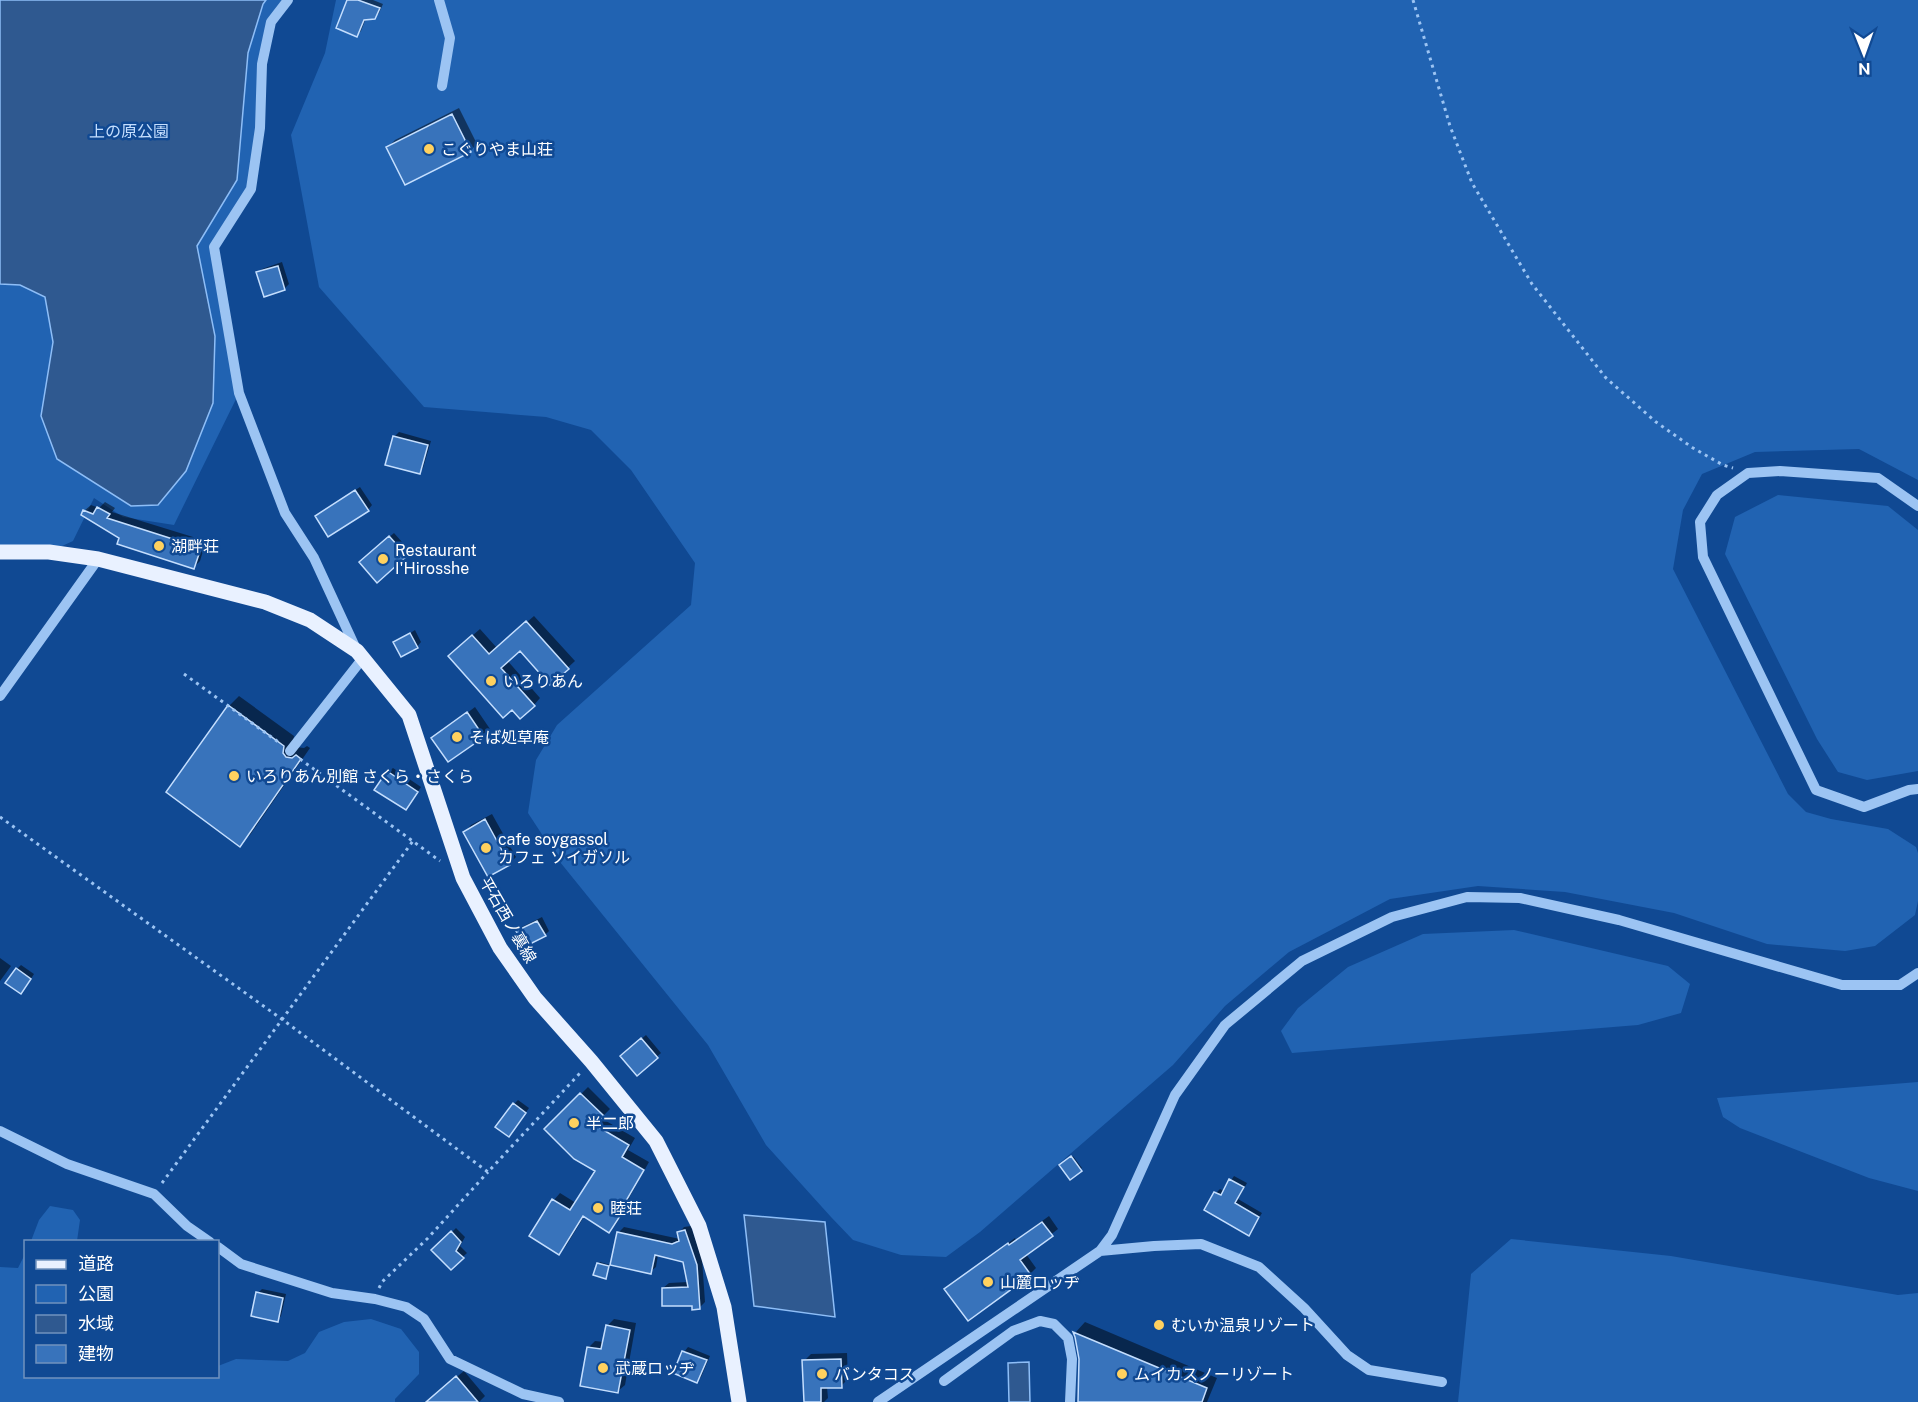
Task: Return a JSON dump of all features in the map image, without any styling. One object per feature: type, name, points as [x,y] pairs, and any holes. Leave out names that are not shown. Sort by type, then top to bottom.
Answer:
[{"type":"main road","name":"平石西ノ裏線","points":[[0,551],[49,552],[98,559],[265,602],[310,620],[360,654],[409,715],[464,878],[506,956],[535,998],[591,1061],[656,1141],[699,1227],[724,1307],[739,1402]]},
{"type":"street","points":[[288,0],[271,22],[262,64],[260,128],[251,189],[214,247],[239,393],[285,513],[314,558],[360,654],[290,751]]},
{"type":"street","points":[[439,0],[450,38],[442,86]]},
{"type":"street","points":[[1918,506],[1878,478],[1780,471],[1748,473],[1717,495],[1700,522],[1703,557],[1816,790],[1864,807],[1909,790],[1918,789]]},
{"type":"street","points":[[0,696],[98,559]]},
{"type":"street","points":[[878,1402],[1100,1251],[1112,1235],[1175,1095],[1225,1024],[1302,961],[1392,917],[1467,897],[1520,898],[1619,920],[1842,985],[1900,985],[1918,973]]},
{"type":"street","points":[[0,1131],[67,1164],[154,1194],[188,1226],[207,1240]]},
{"type":"street","points":[[1100,1251],[1154,1245],[1201,1244],[1259,1267],[1304,1308],[1347,1355],[1369,1370],[1442,1382]]},
{"type":"street","points":[[219,1248],[241,1264],[332,1293],[375,1299],[406,1307],[424,1319],[450,1359],[523,1394],[559,1402]]},
{"type":"street","points":[[944,1381],[1013,1331],[1040,1321],[1054,1324],[1068,1338],[1072,1359],[1070,1402]]},
{"type":"path","points":[[1413,0],[1450,126],[1472,183],[1532,284],[1605,378],[1656,422],[1694,448],[1723,465],[1748,473]]},
{"type":"path","points":[[184,674],[464,878]]},
{"type":"path","points":[[0,817],[283,1020],[488,1172]]},
{"type":"path","points":[[154,1194],[413,841]]},
{"type":"path","points":[[375,1299],[382,1282],[428,1238],[591,1061]]},
{"type":"green space","name":"上の原公園","points":[[0,0],[288,0],[271,22],[251,189],[214,247],[239,393],[174,525],[123,517],[94,498],[73,541],[49,552],[0,551]]},
{"type":"green space","points":[[336,0],[1918,0],[1918,480],[1859,449],[1755,452],[1702,474],[1683,510],[1673,569],[1788,794],[1806,812],[1888,829],[1916,847],[1918,901],[1915,915],[1875,946],[1845,951],[1767,944],[1674,913],[1565,892],[1478,886],[1390,899],[1289,952],[1225,1006],[1173,1065],[980,1232],[946,1257],[901,1255],[853,1240],[766,1145],[708,1045],[560,862],[528,813],[536,760],[557,725],[691,605],[695,563],[631,470],[591,430],[546,417],[424,407],[319,287],[291,135],[325,53]]},
{"type":"green space","points":[[1778,495],[1888,506],[1918,530],[1918,771],[1867,780],[1838,772],[1817,739],[1725,554],[1735,517]]},
{"type":"green space","points":[[1514,930],[1668,966],[1690,984],[1681,1013],[1638,1025],[1292,1053],[1281,1031],[1298,1008],[1348,967],[1423,934]]},
{"type":"green space","points":[[1918,1082],[1918,1191],[1869,1178],[1740,1128],[1723,1117],[1717,1098]]},
{"type":"green space","points":[[50,1206],[73,1210],[80,1220],[77,1240],[31,1240],[39,1220]]},
{"type":"green space","points":[[1511,1239],[1671,1256],[1898,1295],[1918,1293],[1918,1402],[1458,1402],[1471,1274]]},
{"type":"green space","points":[[24,1256],[24,1378],[219,1378],[219,1366],[236,1359],[288,1361],[305,1353],[319,1332],[344,1322],[371,1319],[401,1329],[419,1352],[419,1374],[395,1399],[395,1402],[0,1402],[0,1267],[18,1268]]},
{"type":"water","name":"上の原公園","points":[[0,0],[266,0],[248,53],[237,180],[197,246],[215,336],[213,403],[186,471],[158,505],[131,506],[57,459],[41,416],[53,342],[45,297],[20,285],[0,284]]},
{"type":"water","points":[[744,1215],[825,1222],[835,1317],[754,1306]]},
{"type":"water","points":[[1029,1362],[1030,1402],[1009,1402],[1008,1363]]},
{"type":"building","points":[[347,0],[358,0],[380,8],[375,19],[364,20],[357,37],[336,28]]},
{"type":"building","name":"こぐりやま山荘","points":[[452,114],[471,152],[405,185],[386,147]]},
{"type":"building","points":[[278,266],[285,290],[264,297],[256,272]]},
{"type":"building","points":[[393,436],[428,445],[420,474],[385,465]]},
{"type":"building","points":[[355,490],[369,511],[328,537],[315,516]]},
{"type":"building","name":"湖畔荘","points":[[97,507],[110,514],[107,518],[201,548],[194,569],[117,544],[119,538],[81,515],[83,510],[93,514]]},
{"type":"building","name":"Restaurant I'Hirosshe","points":[[389,536],[407,556],[377,583],[359,562]]},
{"type":"building","points":[[526,621],[569,669],[550,685],[520,651],[501,668],[535,706],[520,719],[512,710],[503,718],[448,656],[472,635],[489,654]]},
{"type":"building","points":[[410,633],[418,648],[401,657],[393,642]]},
{"type":"building","name":"いろりあん別館 さくら・さくら","points":[[228,705],[284,746],[283,753],[286,757],[292,758],[296,755],[301,759],[240,847],[166,792]]},
{"type":"building","name":"そば処草庵","points":[[467,712],[484,737],[448,762],[431,738]]},
{"type":"building","points":[[387,771],[418,792],[406,810],[374,790]]},
{"type":"building","name":"cafe soygassol カフェ ソイガソル","points":[[485,819],[510,865],[488,877],[463,832]]},
{"type":"building","points":[[537,921],[546,936],[524,947],[516,931]]},
{"type":"building","points":[[16,968],[31,979],[21,994],[5,983]]},
{"type":"building","points":[[641,1038],[658,1058],[637,1076],[620,1056]]},
{"type":"building","points":[[580,1093],[604,1116],[595,1125],[629,1145],[622,1157],[644,1170],[623,1206],[626,1207],[609,1233],[583,1216],[559,1255],[529,1236],[552,1199],[570,1210],[595,1171],[574,1159],[544,1129]]},
{"type":"building","points":[[513,1103],[526,1113],[509,1137],[495,1127]]},
{"type":"building","points":[[1071,1156],[1082,1171],[1070,1180],[1059,1165]]},
{"type":"building","points":[[1229,1179],[1244,1187],[1235,1203],[1259,1217],[1249,1236],[1204,1210],[1214,1192],[1221,1195]]},
{"type":"building","name":"山麓ロッヂ","points":[[1042,1222],[1053,1236],[1020,1260],[1031,1275],[968,1321],[944,1289],[1008,1243],[1009,1245]]},
{"type":"building","points":[[685,1230],[697,1265],[700,1309],[692,1310],[692,1306],[662,1306],[662,1288],[688,1287],[683,1262],[655,1255],[651,1274],[610,1265],[617,1232],[672,1244],[679,1241],[677,1232]]},
{"type":"building","points":[[451,1231],[461,1242],[456,1251],[464,1258],[451,1270],[431,1250]]},
{"type":"building","points":[[597,1263],[609,1266],[606,1279],[593,1275]]},
{"type":"building","points":[[256,1292],[283,1298],[278,1322],[251,1316]]},
{"type":"building","name":"武蔵ロッヂ","points":[[606,1325],[630,1330],[618,1393],[580,1386],[587,1347],[601,1349]]},
{"type":"building","name":"ムイカスノーリゾート","points":[[1073,1332],[1207,1388],[1202,1402],[1078,1402],[1079,1359]]},
{"type":"building","points":[[682,1351],[707,1360],[697,1383],[673,1373]]},
{"type":"building","name":"バンタコス","points":[[841,1359],[842,1388],[821,1388],[821,1402],[804,1402],[802,1360]]},
{"type":"building","points":[[456,1376],[478,1402],[426,1402]]},
{"type":"place","name":"こぐりやま山荘","points":[[429,149]]},
{"type":"place","name":"湖畔荘","points":[[159,546]]},
{"type":"place","name":"Restaurant I'Hirosshe","points":[[383,559]]},
{"type":"place","name":"いろりあん","points":[[491,681]]},
{"type":"place","name":"そば処草庵","points":[[457,737]]},
{"type":"place","name":"いろりあん別館 さくら・さくら","points":[[234,776]]},
{"type":"place","name":"cafe soygassol カフェ ソイガソル","points":[[486,848]]},
{"type":"place","name":"半二郎","points":[[574,1123]]},
{"type":"place","name":"睦荘","points":[[598,1208]]},
{"type":"place","name":"山麓ロッヂ","points":[[988,1282]]},
{"type":"place","name":"むいか温泉リゾート","points":[[1159,1325]]},
{"type":"place","name":"武蔵ロッヂ","points":[[603,1368]]},
{"type":"place","name":"バンタコス","points":[[822,1374]]},
{"type":"place","name":"ムイカスノーリゾート","points":[[1122,1374]]}]
